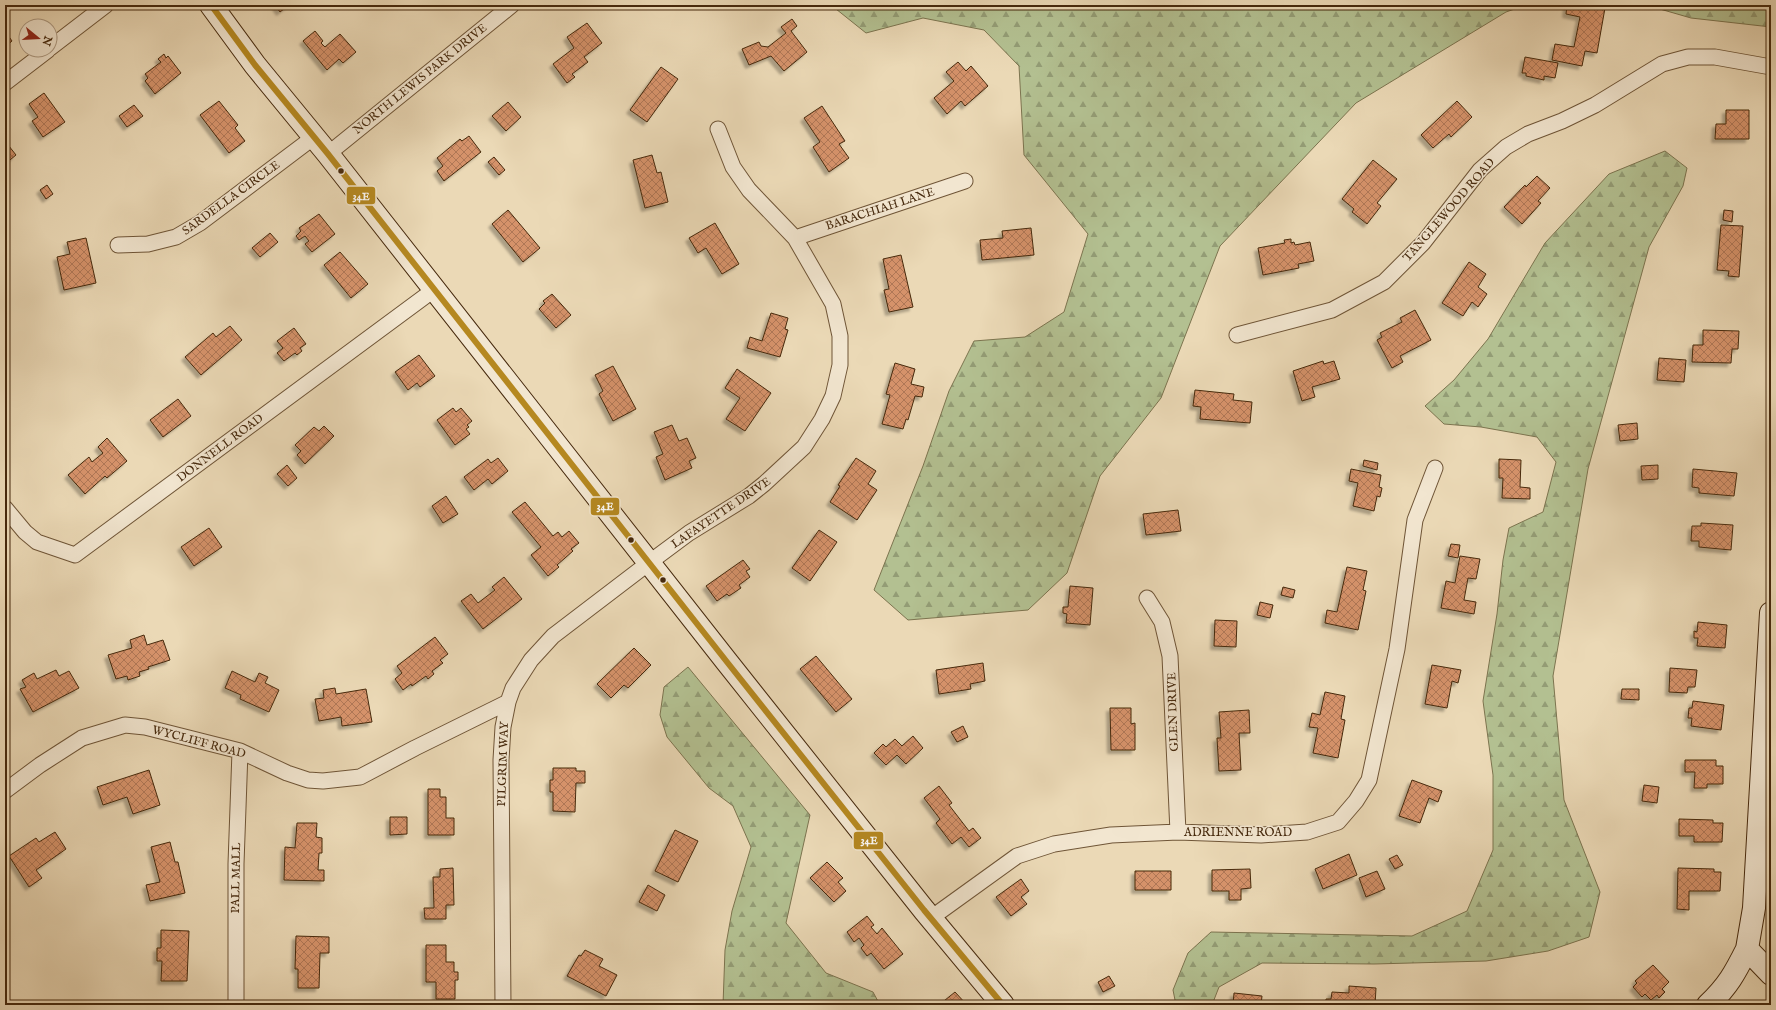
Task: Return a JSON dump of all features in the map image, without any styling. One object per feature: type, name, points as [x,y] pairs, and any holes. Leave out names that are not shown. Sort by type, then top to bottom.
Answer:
[{"type":"main road","points":[[211,5],[255,65],[435,289],[650,562],[732,669],[931,918],[1003,1005]]},
{"type":"main road","points":[[1708,1005],[1724,990],[1737,970],[1747,949],[1754,908],[1771,613]]},
{"type":"main road","points":[[1747,949],[1771,974]]},
{"type":"street","points":[[58,42],[106,5]]},
{"type":"street","name":"NORTH LEWIS PARK DRIVE","points":[[328,154],[512,5]]},
{"type":"street","name":"TANGLEWOOD ROAD","points":[[1237,334],[1332,310],[1384,282],[1423,244],[1480,170],[1506,147],[1528,134],[1562,121],[1595,105],[1662,64],[1688,57],[1715,57],[1771,67]]},
{"type":"street","points":[[5,83],[38,58]]},
{"type":"street","name":"LAFAYETTE DRIVE","points":[[650,562],[689,533],[749,496],[782,469],[804,447],[822,419],[833,396],[840,365],[840,336],[832,304],[795,238],[749,190],[733,167],[718,128]]},
{"type":"street","name":"SARDELLA CIRCLE","points":[[118,245],[148,244],[176,237],[200,223],[314,137]]},
{"type":"street","name":"BARACHIAH LANE","points":[[795,238],[965,181]]},
{"type":"street","name":"DONNELL ROAD","points":[[5,508],[25,532],[37,542],[75,555],[435,289]]},
{"type":"street","name":"ADRIENNE ROAD","points":[[931,918],[1017,856],[1054,844],[1104,836],[1178,832],[1261,835],[1307,832],[1338,822],[1356,801],[1369,780],[1397,649],[1415,520],[1435,468]]},
{"type":"street","name":"PILGRIM WAY","points":[[503,1005],[501,760],[503,727],[508,702],[513,688],[531,660],[553,636],[650,562]]},
{"type":"street","name":"GLEN DRIVE","points":[[1146,598],[1162,622],[1170,656],[1178,832]]},
{"type":"street","name":"WYCLIFF ROAD","points":[[5,791],[40,764],[82,738],[125,725],[145,727],[240,751],[286,773],[308,780],[360,777],[508,702]]},
{"type":"street","name":"PALL MALL","points":[[236,1005],[236,864],[240,751]]},
{"type":"green space","points":[[831,5],[1526,5],[1506,12],[1356,103],[1220,246],[1161,398],[1100,476],[1067,573],[1028,610],[908,620],[874,590],[923,466],[949,391],[974,341],[1025,337],[1064,312],[1088,234],[1024,155],[1019,66],[984,30],[923,18],[866,33]]},
{"type":"green space","points":[[1646,5],[1769,5],[1771,27],[1691,18]]},
{"type":"green space","points":[[1665,151],[1687,168],[1683,186],[1649,247],[1588,469],[1553,676],[1564,800],[1600,892],[1589,937],[1548,951],[1486,961],[1374,964],[1262,963],[1219,987],[1212,1005],[1176,1005],[1173,990],[1188,953],[1211,932],[1412,936],[1467,911],[1493,850],[1493,775],[1483,701],[1509,528],[1543,512],[1556,462],[1537,437],[1481,427],[1444,424],[1425,406],[1454,380],[1488,339],[1545,243],[1609,174]]},
{"type":"green space","points":[[688,667],[810,815],[786,923],[826,973],[873,992],[880,1005],[723,1005],[725,950],[732,911],[751,847],[733,806],[709,788],[667,737],[660,715],[664,687]]},
{"type":"building","points":[[275,5],[289,5],[280,12]]},
{"type":"building","points":[[1567,5],[1592,5],[1605,8],[1597,53],[1585,51],[1582,66],[1552,60],[1555,44],[1574,47],[1580,17],[1566,14]]},
{"type":"building","points":[[792,19],[797,26],[791,31],[807,52],[784,71],[771,56],[749,65],[742,49],[759,42],[761,46],[768,47],[786,33],[781,27]]},
{"type":"building","points":[[587,23],[602,43],[584,57],[588,62],[572,74],[575,77],[567,83],[553,64],[574,48],[567,37]]},
{"type":"building","points":[[5,31],[12,41],[5,47]]},
{"type":"building","points":[[315,31],[323,41],[321,43],[325,47],[340,34],[356,52],[343,63],[339,59],[327,70],[303,41]]},
{"type":"building","points":[[164,54],[166,58],[168,56],[181,73],[155,94],[145,81],[148,78],[145,74],[161,62],[158,59]]},
{"type":"building","points":[[1525,57],[1558,63],[1555,78],[1544,76],[1544,80],[1526,76],[1526,73],[1522,73]]},
{"type":"building","points":[[958,62],[966,71],[971,66],[988,86],[965,106],[961,101],[947,114],[934,98],[954,81],[946,72]]},
{"type":"building","points":[[661,67],[678,79],[647,122],[630,110]]},
{"type":"building","points":[[44,93],[65,122],[43,137],[32,121],[38,117],[29,104]]},
{"type":"building","points":[[219,101],[238,125],[235,128],[245,141],[229,153],[200,115]]},
{"type":"building","points":[[1457,101],[1472,117],[1451,137],[1449,134],[1433,148],[1421,135]]},
{"type":"building","points":[[508,102],[521,117],[506,131],[492,116]]},
{"type":"building","points":[[134,105],[143,116],[127,127],[119,116]]},
{"type":"building","points":[[822,106],[845,141],[839,144],[849,158],[829,172],[813,147],[820,142],[804,118]]},
{"type":"building","points":[[1726,110],[1749,110],[1749,139],[1715,139],[1716,124],[1726,124]]},
{"type":"building","points":[[469,136],[481,152],[444,181],[437,171],[443,166],[437,158],[460,139],[462,141]]},
{"type":"building","points":[[5,141],[16,155],[5,164]]},
{"type":"building","points":[[652,155],[657,173],[661,172],[668,202],[645,208],[633,160]]},
{"type":"building","points":[[494,157],[505,170],[499,175],[488,162]]},
{"type":"building","points":[[1373,160],[1397,179],[1377,203],[1381,206],[1367,224],[1352,212],[1354,209],[1342,199]]},
{"type":"building","points":[[1537,176],[1550,188],[1538,201],[1541,203],[1522,224],[1504,207],[1525,185],[1526,187]]},
{"type":"building","points":[[47,185],[53,194],[46,199],[40,190]]},
{"type":"building","points":[[508,210],[540,248],[523,262],[492,224]]},
{"type":"building","points":[[1724,210],[1733,211],[1732,222],[1723,220]]},
{"type":"building","points":[[319,214],[335,234],[312,252],[305,244],[309,241],[305,236],[299,240],[296,236],[301,231],[299,228]]},
{"type":"building","points":[[715,223],[739,264],[722,274],[706,248],[698,253],[689,238]]},
{"type":"building","points":[[1721,225],[1743,226],[1739,277],[1728,276],[1729,271],[1717,270]]},
{"type":"building","points":[[1031,228],[1034,255],[982,260],[980,240],[1003,238],[1002,231]]},
{"type":"building","points":[[270,233],[278,242],[260,257],[252,248]]},
{"type":"building","points":[[86,238],[96,283],[64,290],[57,257],[70,254],[67,242]]},
{"type":"building","points":[[1291,239],[1291,243],[1294,242],[1295,245],[1310,242],[1314,261],[1298,264],[1299,268],[1263,275],[1258,248],[1285,243],[1284,240]]},
{"type":"building","points":[[340,252],[368,284],[351,298],[324,265]]},
{"type":"building","points":[[901,255],[913,307],[889,312],[884,290],[889,289],[883,259]]},
{"type":"building","points":[[1469,262],[1486,274],[1478,287],[1487,294],[1478,307],[1472,302],[1463,316],[1442,303]]},
{"type":"building","points":[[552,294],[571,315],[556,328],[539,309],[545,303],[543,301]]},
{"type":"building","points":[[1415,310],[1431,340],[1400,356],[1403,362],[1392,368],[1377,340],[1382,337],[1380,333],[1402,322],[1400,318]]},
{"type":"building","points":[[771,313],[788,318],[785,329],[788,330],[780,357],[747,348],[750,337],[762,341]]},
{"type":"building","points":[[230,326],[242,340],[201,375],[185,357],[213,333],[216,337]]},
{"type":"building","points":[[294,328],[306,344],[300,348],[302,351],[297,355],[295,353],[284,361],[277,353],[283,348],[277,341]]},
{"type":"building","points":[[1703,330],[1739,331],[1738,349],[1732,349],[1731,363],[1692,362],[1693,345],[1703,345]]},
{"type":"building","points":[[419,355],[435,376],[420,387],[417,383],[408,390],[395,372]]},
{"type":"building","points":[[1659,358],[1686,360],[1684,382],[1657,380]]},
{"type":"building","points":[[1323,361],[1324,364],[1334,361],[1340,379],[1312,387],[1315,397],[1302,401],[1293,371]]},
{"type":"building","points":[[895,363],[915,369],[911,384],[924,387],[922,397],[915,396],[908,420],[906,419],[903,429],[882,424],[890,395],[886,394]]},
{"type":"building","points":[[613,366],[636,409],[613,421],[599,394],[603,391],[595,375]]},
{"type":"building","points":[[737,369],[771,393],[745,431],[726,419],[740,398],[725,388]]},
{"type":"building","points":[[1195,390],[1234,394],[1233,400],[1252,402],[1250,423],[1200,419],[1201,407],[1193,406]]},
{"type":"building","points":[[178,399],[191,416],[163,437],[150,420]]},
{"type":"building","points":[[453,408],[456,412],[461,408],[472,421],[467,425],[469,427],[466,429],[470,434],[455,445],[437,420]]},
{"type":"building","points":[[1637,423],[1638,439],[1620,441],[1618,425]]},
{"type":"building","points":[[672,425],[679,441],[687,438],[696,458],[689,461],[692,468],[665,480],[656,457],[663,454],[654,432]]},
{"type":"building","points":[[324,426],[334,436],[305,464],[297,455],[301,451],[295,445],[314,427],[319,431]]},
{"type":"building","points":[[107,438],[127,461],[107,478],[105,476],[85,494],[68,475],[89,457],[92,462],[103,453],[98,447]]},
{"type":"building","points":[[498,458],[508,471],[492,484],[488,479],[474,490],[464,477],[488,459],[491,463]]},
{"type":"building","points":[[856,458],[876,471],[868,484],[877,490],[857,520],[830,502],[840,486],[838,485]]},
{"type":"building","points":[[1499,459],[1521,460],[1520,487],[1530,488],[1530,499],[1502,498],[1503,478],[1499,478]]},
{"type":"building","points":[[1364,460],[1378,463],[1377,470],[1363,466]]},
{"type":"building","points":[[287,465],[297,478],[288,486],[277,474]]},
{"type":"building","points":[[1658,465],[1658,479],[1642,480],[1641,466]]},
{"type":"building","points":[[1351,469],[1381,475],[1379,487],[1382,488],[1380,497],[1377,496],[1374,511],[1353,506],[1358,483],[1349,481]]},
{"type":"building","points":[[1693,469],[1737,473],[1734,496],[1699,493],[1699,488],[1692,487]]},
{"type":"building","points":[[446,496],[458,514],[443,523],[432,506]]},
{"type":"building","points":[[525,502],[553,536],[558,532],[562,537],[569,531],[579,543],[571,549],[573,551],[557,565],[559,567],[548,576],[531,555],[541,547],[512,512]]},
{"type":"building","points":[[1178,510],[1181,531],[1146,535],[1143,514]]},
{"type":"building","points":[[1701,523],[1733,525],[1731,550],[1699,547],[1699,541],[1691,541],[1692,526],[1701,526]]},
{"type":"building","points":[[209,528],[222,547],[194,566],[181,547]]},
{"type":"building","points":[[819,530],[837,542],[810,581],[792,568]]},
{"type":"building","points":[[1451,544],[1460,545],[1458,558],[1448,556]]},
{"type":"building","points":[[1460,556],[1480,559],[1476,579],[1468,578],[1464,600],[1476,602],[1474,614],[1441,608],[1446,581],[1455,583]]},
{"type":"building","points":[[743,560],[750,569],[746,571],[750,577],[739,585],[741,588],[729,596],[727,594],[717,601],[706,586]]},
{"type":"building","points":[[1347,567],[1367,571],[1363,590],[1366,591],[1358,630],[1325,623],[1327,610],[1337,612]]},
{"type":"building","points":[[504,577],[522,599],[483,629],[461,601],[471,594],[478,603],[495,590],[492,587]]},
{"type":"building","points":[[1070,586],[1093,588],[1090,625],[1066,623],[1067,614],[1063,613],[1063,607],[1068,607]]},
{"type":"building","points":[[1283,587],[1295,590],[1293,598],[1281,595]]},
{"type":"building","points":[[1260,602],[1273,605],[1270,618],[1257,615]]},
{"type":"building","points":[[1215,620],[1237,621],[1236,647],[1214,646]]},
{"type":"building","points":[[1698,622],[1727,625],[1725,648],[1697,646],[1698,638],[1694,638],[1694,631],[1697,632]]},
{"type":"building","points":[[144,635],[147,645],[163,640],[170,660],[148,667],[149,669],[139,672],[140,676],[128,680],[127,676],[116,679],[108,655],[132,648],[130,640]]},
{"type":"building","points":[[435,637],[448,654],[440,660],[443,663],[432,671],[434,674],[428,679],[426,676],[412,686],[411,684],[403,690],[395,679],[402,673],[397,666]]},
{"type":"building","points":[[634,648],[651,665],[628,688],[624,685],[611,698],[597,684]]},
{"type":"building","points":[[816,656],[852,699],[836,712],[800,669]]},
{"type":"building","points":[[983,663],[985,681],[970,684],[971,689],[939,694],[936,670]]},
{"type":"building","points":[[1432,665],[1461,670],[1458,683],[1452,681],[1447,708],[1425,704]]},
{"type":"building","points":[[1670,668],[1697,670],[1695,687],[1688,687],[1687,693],[1669,692]]},
{"type":"building","points":[[56,670],[59,676],[69,671],[79,688],[33,712],[20,689],[26,687],[22,680],[34,673],[37,679]]},
{"type":"building","points":[[232,671],[255,682],[259,673],[268,677],[265,683],[279,690],[269,712],[240,699],[241,695],[225,688]]},
{"type":"building","points":[[335,688],[336,694],[366,689],[372,722],[342,726],[341,717],[319,721],[315,699],[324,698],[323,690]]},
{"type":"building","points":[[1622,689],[1639,689],[1639,700],[1621,699]]},
{"type":"building","points":[[1325,692],[1345,696],[1341,719],[1345,720],[1338,758],[1313,753],[1318,728],[1309,727],[1312,713],[1320,715]]},
{"type":"building","points":[[1693,701],[1724,705],[1721,730],[1691,726],[1692,718],[1688,718],[1689,708],[1692,708]]},
{"type":"building","points":[[1110,708],[1131,708],[1131,724],[1135,723],[1135,750],[1111,750]]},
{"type":"building","points":[[1249,710],[1250,733],[1239,733],[1241,770],[1219,771],[1217,738],[1221,738],[1219,712]]},
{"type":"building","points":[[963,726],[968,737],[957,742],[951,732]]},
{"type":"building","points":[[913,736],[923,748],[906,764],[897,755],[886,765],[874,753],[883,744],[886,747],[895,739],[902,746]]},
{"type":"building","points":[[1685,760],[1716,760],[1716,766],[1723,766],[1723,784],[1707,784],[1707,788],[1694,788],[1695,772],[1685,772]]},
{"type":"building","points":[[553,768],[576,768],[576,771],[585,771],[585,783],[576,783],[575,812],[553,811],[553,792],[550,792],[550,780],[553,780]]},
{"type":"building","points":[[149,770],[160,805],[133,814],[127,797],[103,805],[97,787]]},
{"type":"building","points":[[1412,780],[1442,791],[1438,802],[1429,798],[1420,823],[1399,816]]},
{"type":"building","points":[[1644,785],[1659,787],[1657,803],[1642,801]]},
{"type":"building","points":[[939,786],[952,803],[949,805],[969,831],[973,828],[981,838],[969,847],[961,837],[952,844],[936,823],[940,819],[924,798]]},
{"type":"building","points":[[428,789],[440,789],[440,797],[446,797],[446,818],[454,818],[454,835],[428,835]]},
{"type":"building","points":[[390,817],[407,817],[407,834],[390,835]]},
{"type":"building","points":[[1679,819],[1713,820],[1713,823],[1723,823],[1722,842],[1694,842],[1694,836],[1679,836]]},
{"type":"building","points":[[297,823],[317,823],[316,837],[322,838],[322,853],[319,853],[318,870],[324,870],[324,881],[284,880],[285,847],[295,848]]},
{"type":"building","points":[[675,830],[698,841],[678,882],[655,871]]},
{"type":"building","points":[[55,832],[66,849],[36,870],[42,878],[29,887],[9,856],[36,838],[39,842]]},
{"type":"building","points":[[170,842],[175,862],[178,862],[185,893],[150,901],[146,885],[160,882],[151,847]]},
{"type":"building","points":[[1349,854],[1357,875],[1323,889],[1315,869]]},
{"type":"building","points":[[1397,855],[1403,865],[1395,869],[1389,859]]},
{"type":"building","points":[[827,862],[843,878],[838,882],[846,891],[834,902],[810,878]]},
{"type":"building","points":[[453,868],[454,905],[446,905],[446,919],[425,919],[424,908],[434,908],[433,877],[440,877],[440,869]]},
{"type":"building","points":[[1678,868],[1714,869],[1714,872],[1721,872],[1720,891],[1689,891],[1689,910],[1677,909]]},
{"type":"building","points":[[1250,869],[1251,888],[1241,889],[1241,900],[1229,900],[1229,891],[1212,891],[1212,870]]},
{"type":"building","points":[[1135,871],[1171,871],[1171,890],[1135,890]]},
{"type":"building","points":[[1377,871],[1385,889],[1366,897],[1359,878]]},
{"type":"building","points":[[1021,879],[1029,891],[1021,897],[1027,904],[1011,916],[996,897]]},
{"type":"building","points":[[648,885],[665,895],[657,911],[639,902]]},
{"type":"building","points":[[867,916],[874,925],[871,927],[877,934],[882,928],[903,954],[884,969],[871,953],[867,956],[861,948],[864,945],[859,938],[854,942],[847,932]]},
{"type":"building","points":[[161,930],[189,931],[187,981],[161,981],[162,961],[157,961],[157,948],[161,948]]},
{"type":"building","points":[[296,936],[329,937],[329,953],[320,953],[319,988],[298,988],[298,969],[295,969]]},
{"type":"building","points":[[426,945],[446,945],[446,962],[454,962],[454,972],[458,972],[458,980],[455,980],[455,999],[436,999],[436,982],[426,982]]},
{"type":"building","points":[[585,950],[603,959],[599,966],[617,975],[606,996],[567,976],[579,955],[581,956]]},
{"type":"building","points":[[1653,965],[1669,982],[1662,989],[1665,992],[1659,998],[1657,995],[1651,1000],[1645,994],[1642,997],[1633,987],[1637,983],[1635,981]]},
{"type":"building","points":[[1109,976],[1115,986],[1103,992],[1098,982]]},
{"type":"building","points":[[1349,986],[1376,988],[1375,1005],[1326,1005],[1326,999],[1331,999],[1332,992],[1349,993]]},
{"type":"building","points":[[955,992],[967,1005],[939,1005]]},
{"type":"building","points":[[1234,993],[1262,996],[1261,1005],[1233,1005]]},
{"type":"transit line","name":"34E","points":[[211,5],[255,65],[328,154],[727,662],[924,910],[1003,1005]]}]
